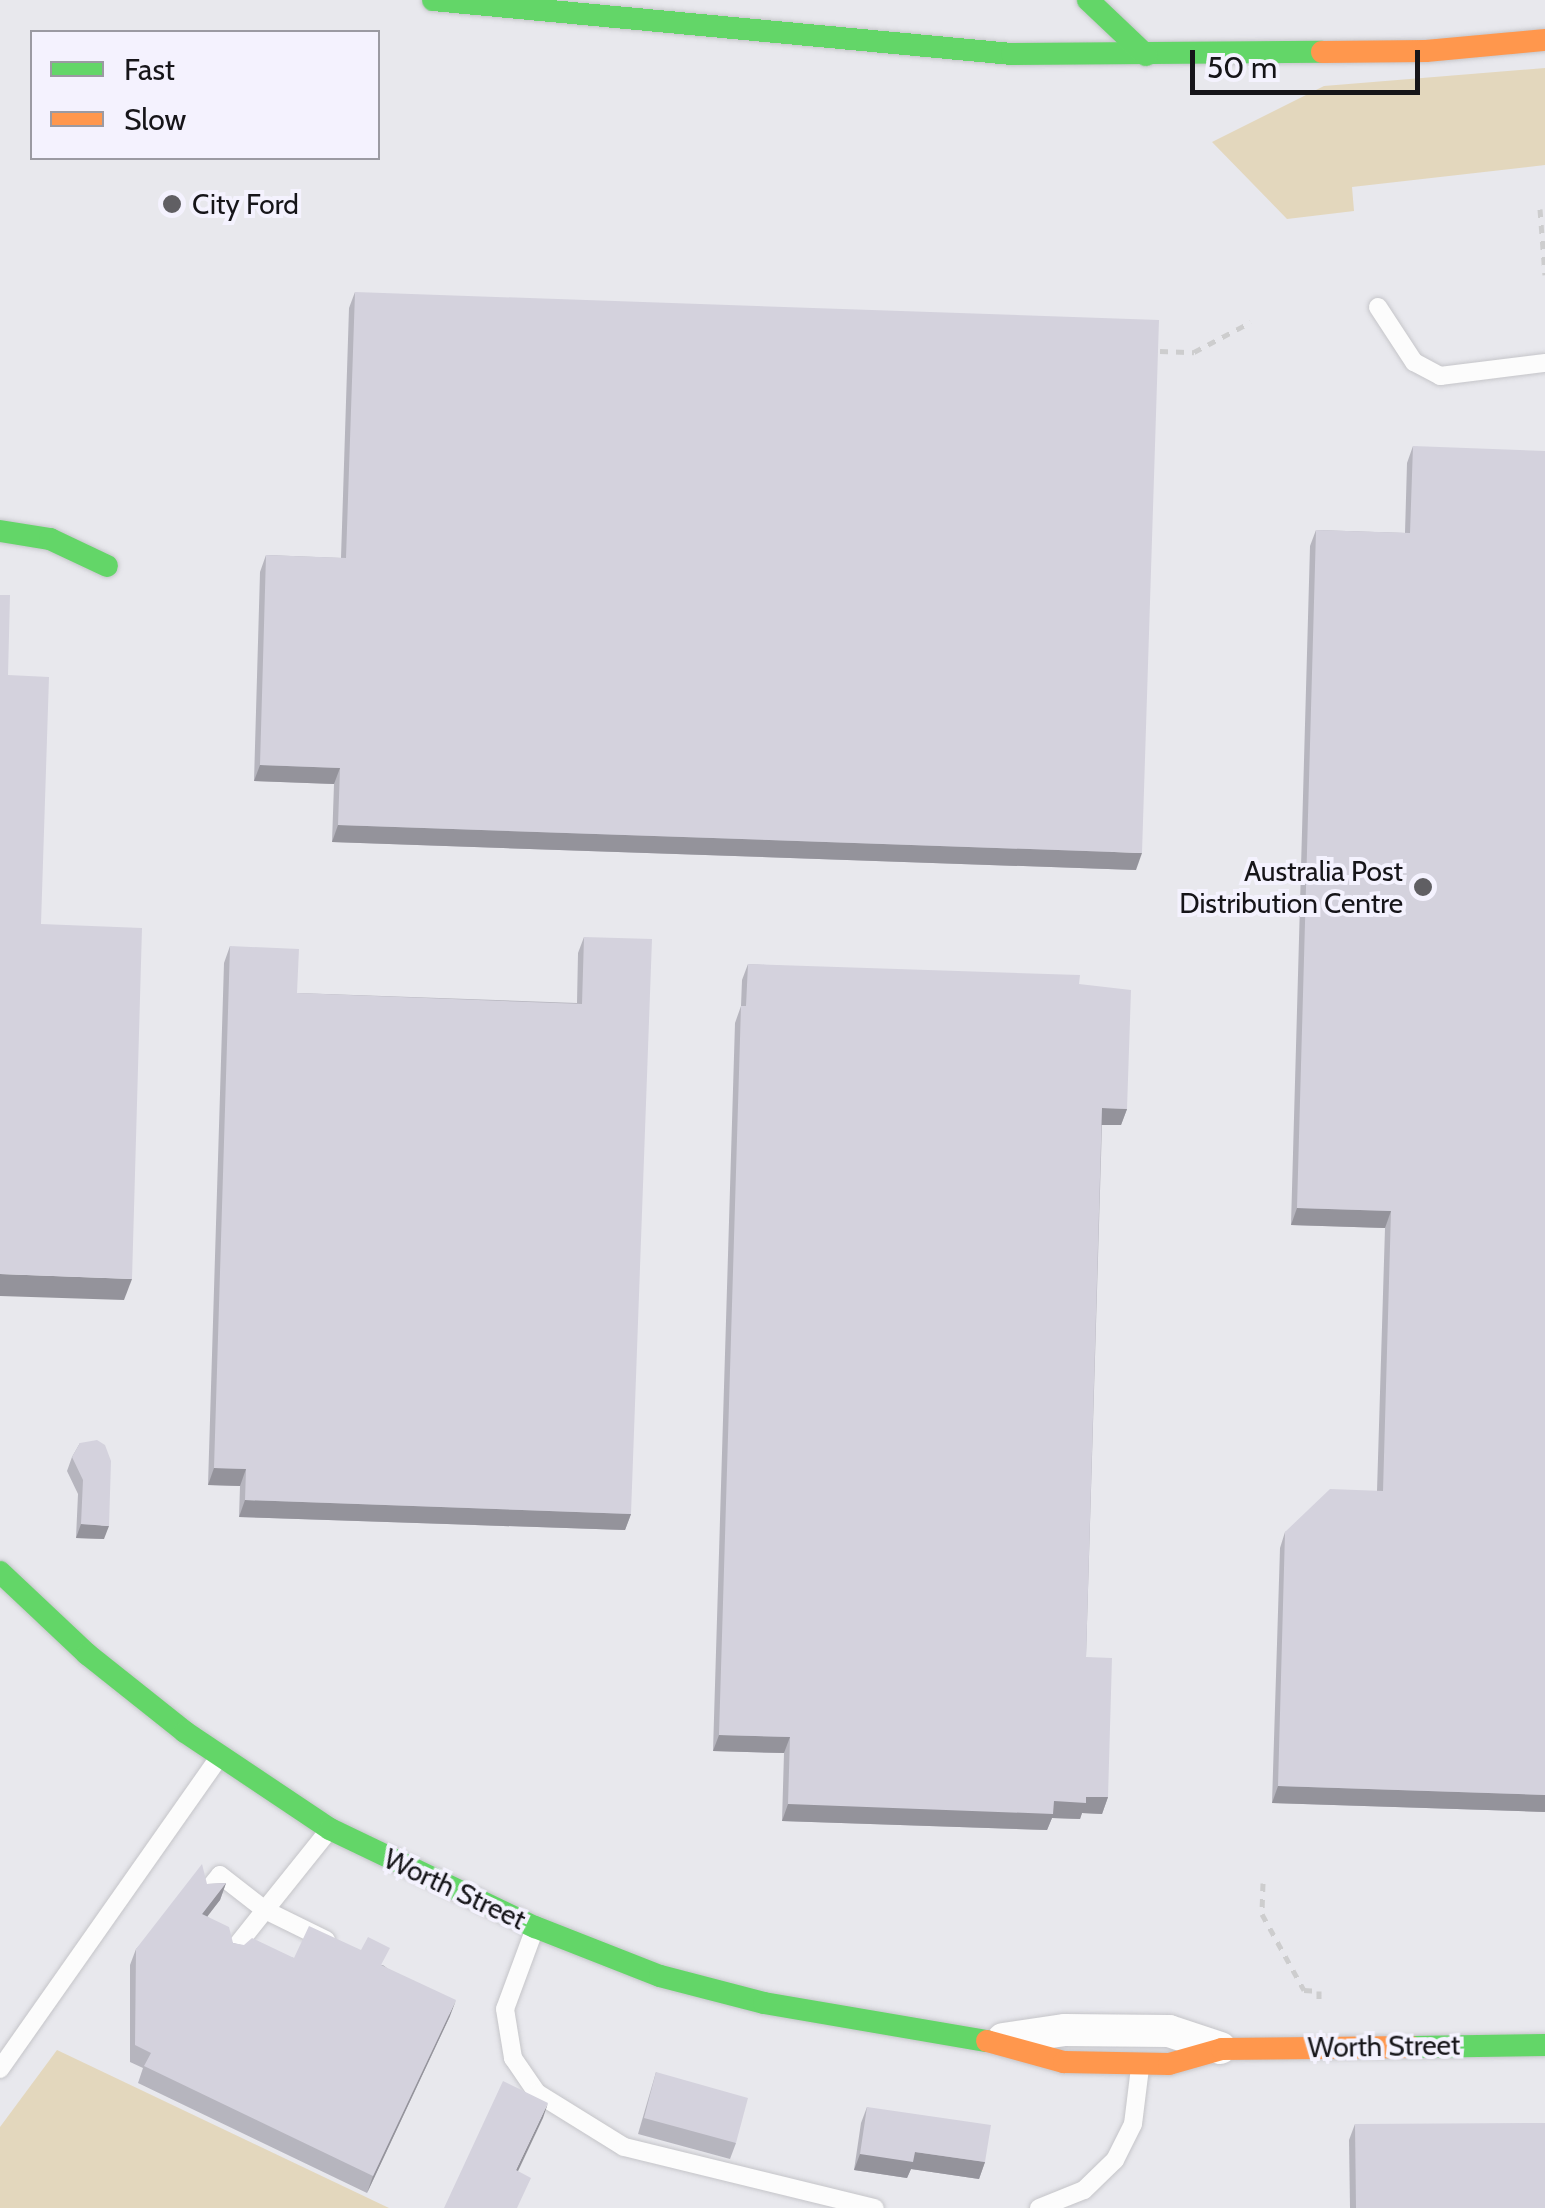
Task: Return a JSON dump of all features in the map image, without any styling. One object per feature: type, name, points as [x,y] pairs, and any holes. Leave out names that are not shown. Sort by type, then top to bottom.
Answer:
[{"type":"main road","points":[[433,0],[1012,54],[1426,51],[1545,40]]},
{"type":"main road","points":[[1088,0],[1146,55]]},
{"type":"main road","points":[[0,531],[50,538],[108,566]]},
{"type":"main road","name":"Worth Street","points":[[0,1572],[87,1654],[221,1756],[330,1829],[535,1927],[660,1976],[764,2004],[988,2041],[1064,2062],[1169,2064],[1222,2049],[1545,2045]]},
{"type":"street","name":"Worth Street","points":[[988,2041],[1065,2030],[1169,2032],[1222,2049]]},
{"type":"lane","points":[[1378,308],[1414,362],[1440,376],[1545,362]]},
{"type":"lane","points":[[0,2069],[221,1756]]},
{"type":"lane","points":[[234,1949],[330,1829]]},
{"type":"lane","points":[[208,1890],[220,1874],[265,1910],[349,1951]]},
{"type":"lane","points":[[535,1927],[505,2009],[513,2058],[537,2092],[624,2147],[875,2208]]},
{"type":"lane","points":[[1039,2208],[1084,2190],[1114,2160],[1133,2124],[1140,2063]]},
{"type":"path","points":[[1540,209],[1545,276]]},
{"type":"path","points":[[1160,352],[1194,352],[1250,322]]},
{"type":"path","points":[[1263,1882],[1262,1914],[1304,1990],[1319,1991],[1319,2001]]},
{"type":"shaded area","points":[[1545,68],[1545,165],[1352,187],[1354,211],[1287,219],[1212,142],[1324,86]]},
{"type":"shaded area","points":[[57,2050],[389,2208],[0,2208],[0,2127]]},
{"type":"building","points":[[355,292],[1159,320],[1142,853],[338,825],[340,768],[260,765],[266,555],[346,558]]},
{"type":"building","name":"Australia Post Distribution Centre","points":[[1413,446],[1545,451],[1545,1795],[1278,1786],[1285,1532],[1330,1489],[1383,1491],[1391,1211],[1297,1208],[1316,530],[1410,533]]},
{"type":"building","points":[[0,595],[10,595],[8,675],[49,677],[41,924],[142,928],[132,1279],[0,1274]]},
{"type":"building","points":[[584,937],[652,939],[631,1514],[245,1500],[246,1469],[214,1468],[230,946],[299,949],[297,993],[582,1004]]},
{"type":"building","points":[[748,964],[1080,975],[1079,984],[1131,990],[1127,1109],[1102,1108],[1086,1657],[1112,1658],[1108,1797],[1086,1797],[1086,1803],[1054,1801],[1053,1814],[788,1804],[790,1737],[719,1735],[741,1006],[746,1006]]},
{"type":"building","points":[[97,1440],[105,1445],[111,1461],[109,1526],[81,1524],[83,1480],[72,1457],[80,1443]]},
{"type":"building","points":[[202,1864],[207,1884],[226,1883],[202,1914],[229,1927],[233,1943],[244,1945],[252,1938],[294,1958],[309,1926],[361,1950],[368,1937],[390,1948],[381,1965],[456,2000],[373,2176],[144,2066],[151,2053],[135,2045],[136,1949]]},
{"type":"building","points":[[656,2072],[748,2098],[736,2143],[644,2118]]},
{"type":"building","points":[[503,2081],[548,2103],[516,2170],[531,2178],[517,2208],[444,2208]]},
{"type":"building","points":[[867,2107],[991,2125],[985,2162],[915,2152],[913,2162],[860,2154]]},
{"type":"building","points":[[1545,2123],[1545,2208],[1356,2208],[1355,2124]]},
{"type":"traffic: fast","points":[[433,0],[1012,54],[1322,52]]},
{"type":"traffic: fast","points":[[1088,0],[1146,55]]},
{"type":"traffic: fast","points":[[0,531],[50,539],[107,566]]},
{"type":"traffic: fast","points":[[0,1572],[87,1654],[185,1732],[330,1829],[535,1927],[660,1976],[764,2003],[987,2041]]},
{"type":"traffic: fast","points":[[1411,2047],[1545,2045]]},
{"type":"traffic: slow","points":[[1322,52],[1426,51],[1545,40]]},
{"type":"traffic: slow","points":[[987,2041],[1064,2062],[1169,2064],[1222,2049],[1411,2047]]},
{"type":"place","name":"City Ford","points":[[172,204]]},
{"type":"place","name":"Australia Post Distribution Centre","points":[[1423,887]]}]
